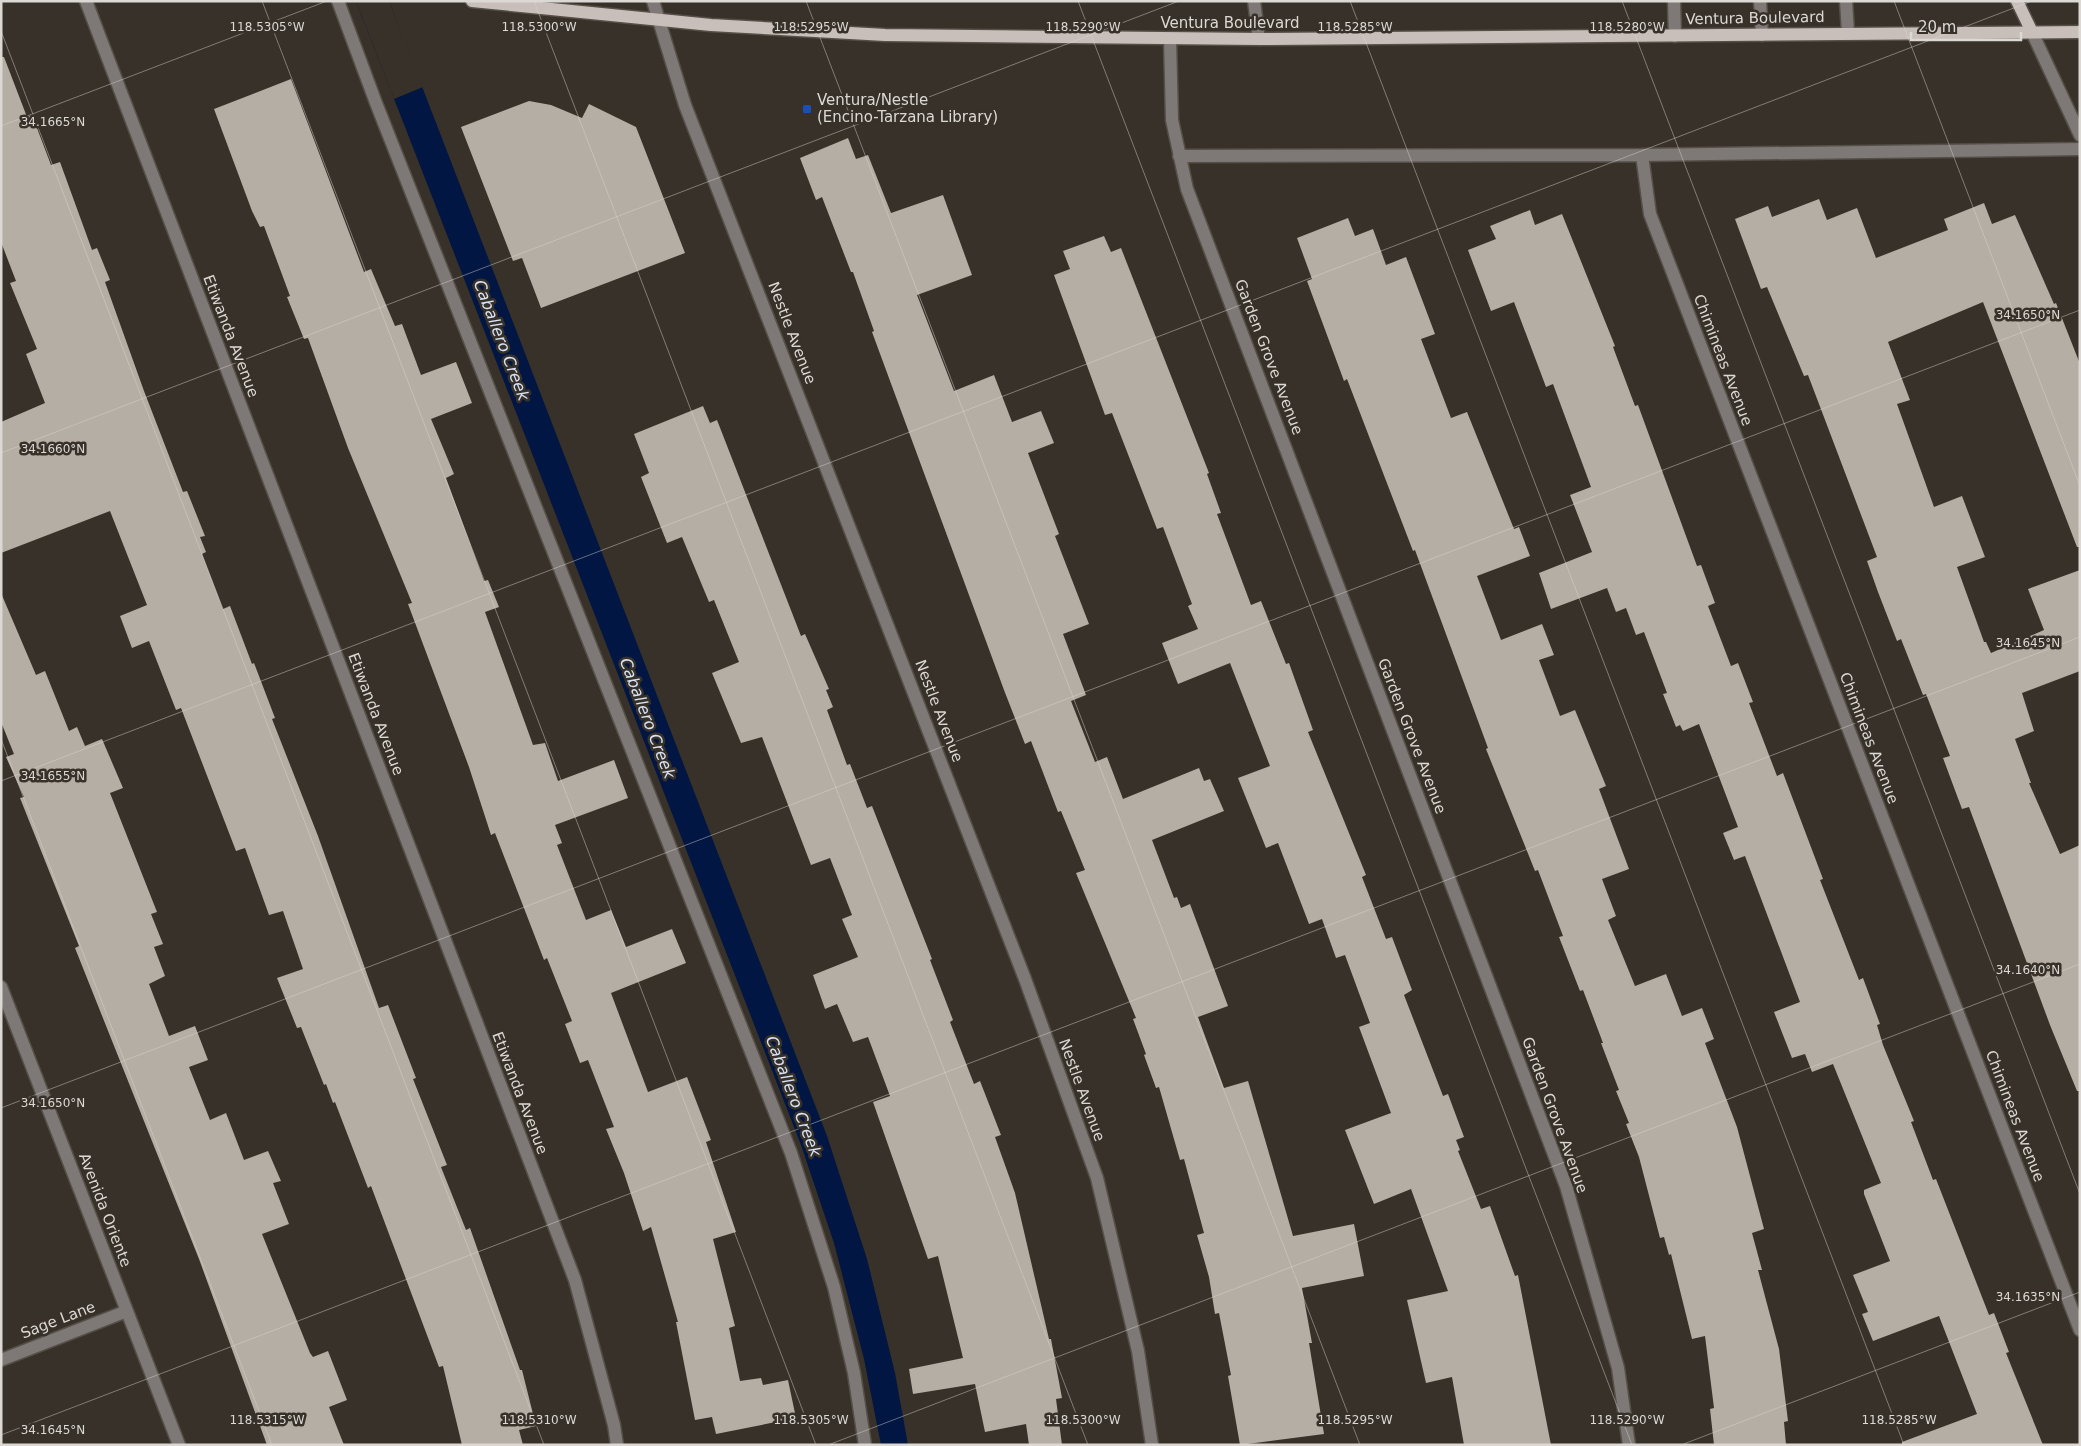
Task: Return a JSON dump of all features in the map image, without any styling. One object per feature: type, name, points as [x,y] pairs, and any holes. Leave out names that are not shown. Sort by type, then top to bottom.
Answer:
[{"type":"main road","name":"Ventura Boulevard","points":[[472,1],[711,25],[884,35],[1259,39],[1762,35],[2031,30],[2080,32]]},
{"type":"main road","points":[[2017,1],[2031,30]]},
{"type":"street","name":"Etiwanda Avenue","points":[[86,1],[574,1280],[614,1425],[616,1445]]},
{"type":"street","points":[[338,1],[380,112],[791,1153],[834,1287],[854,1373],[865,1445]]},
{"type":"street","name":"Nestle Avenue","points":[[653,1],[685,105],[1025,979],[1097,1178],[1138,1351],[1152,1445]]},
{"type":"street","points":[[1254,1],[1259,39]]},
{"type":"street","points":[[1674,1],[1675,36]]},
{"type":"street","points":[[1760,1],[1762,35]]},
{"type":"street","points":[[1846,1],[1848,33]]},
{"type":"street","points":[[2031,30],[2080,135]]},
{"type":"street","name":"Garden Grove Avenue","points":[[1170,39],[1172,120],[1187,189],[1566,1186],[1618,1368],[1629,1445]]},
{"type":"street","points":[[1179,156],[1642,155],[2080,149]]},
{"type":"street","name":"Chimineas Avenue","points":[[1642,155],[1650,214],[2080,1330]]},
{"type":"street","name":"Avenida Oriente","points":[[1,987],[179,1445]]},
{"type":"street","name":"Sage Lane","points":[[1,1360],[127,1311]]},
{"type":"water","name":"Caballero Creek","points":[[356,1],[389,1],[827,1136],[867,1259],[895,1373],[908,1445],[881,1445],[864,1359],[834,1243],[801,1145]]},
{"type":"pier","points":[[356,1],[389,1],[423,87],[394,99]]},
{"type":"building","points":[[1,57],[4,57],[27,117],[32,115],[51,165],[60,162],[92,250],[97,248],[110,280],[105,282],[144,391],[183,492],[187,491],[205,536],[200,537],[206,552],[202,554],[223,609],[230,606],[252,664],[254,663],[275,718],[272,719],[318,836],[379,1008],[388,1005],[416,1078],[413,1079],[447,1165],[441,1167],[466,1230],[470,1228],[520,1370],[522,1370],[536,1426],[519,1430],[523,1445],[462,1445],[443,1366],[439,1367],[371,1186],[368,1188],[335,1102],[333,1103],[326,1084],[324,1085],[301,1027],[297,1028],[277,978],[303,969],[283,911],[269,915],[245,848],[236,851],[181,708],[176,710],[149,641],[132,648],[120,616],[147,605],[110,511],[1,553],[1,422],[45,403],[26,354],[37,349],[10,283],[16,281],[1,242]]},
{"type":"building","points":[[291,79],[364,272],[371,269],[395,326],[402,324],[421,375],[456,362],[472,403],[431,419],[454,474],[446,478],[484,581],[488,580],[499,607],[485,612],[533,745],[545,743],[558,781],[614,760],[628,798],[555,825],[562,843],[557,845],[586,920],[611,910],[626,947],[672,929],[686,963],[611,993],[648,1092],[687,1077],[711,1140],[706,1142],[736,1232],[713,1239],[735,1326],[729,1328],[740,1381],[761,1378],[763,1385],[788,1380],[796,1418],[716,1434],[712,1417],[695,1420],[676,1322],[678,1322],[651,1227],[643,1231],[624,1173],[606,1129],[614,1127],[588,1060],[580,1063],[565,1024],[572,1021],[547,958],[544,960],[495,833],[491,835],[469,767],[408,604],[412,603],[348,448],[308,338],[304,339],[287,297],[290,296],[264,226],[260,227],[252,211],[214,109]]},
{"type":"building","points":[[529,101],[551,105],[582,118],[589,104],[636,127],[685,253],[541,308],[522,258],[513,261],[461,127]]},
{"type":"building","points":[[848,138],[856,159],[868,155],[891,213],[943,195],[972,275],[917,295],[954,391],[994,375],[1012,422],[1041,411],[1054,443],[1028,453],[1059,534],[1055,536],[1089,624],[1063,634],[1086,695],[1071,701],[1095,762],[1107,757],[1123,799],[1199,768],[1204,781],[1210,779],[1224,811],[1152,840],[1174,898],[1177,897],[1181,908],[1190,904],[1228,1006],[1198,1017],[1224,1088],[1248,1081],[1293,1236],[1354,1224],[1364,1276],[1302,1288],[1312,1343],[1309,1343],[1324,1434],[1240,1445],[1228,1376],[1231,1375],[1219,1313],[1215,1314],[1209,1277],[1197,1235],[1204,1233],[1184,1159],[1180,1160],[1159,1087],[1156,1088],[1144,1055],[1146,1054],[1133,1019],[1136,1018],[1076,873],[1085,870],[1061,811],[1058,812],[1031,741],[1025,744],[1004,690],[872,332],[874,331],[853,272],[851,272],[822,197],[816,200],[800,158]]},
{"type":"building","points":[[1819,199],[1827,220],[1857,208],[1876,258],[1948,230],[1944,219],[1984,203],[1992,224],[2015,215],[2054,304],[2056,303],[2080,364],[2080,547],[2077,547],[1983,302],[1888,342],[1910,400],[1897,404],[1934,507],[1962,496],[1985,557],[1957,567],[1984,642],[1986,642],[1991,653],[2044,630],[2028,589],[2080,570],[2080,671],[2022,693],[2034,731],[2015,739],[2031,783],[2029,783],[2060,854],[2080,845],[2080,1091],[2077,1091],[2050,1025],[1969,807],[1962,809],[1943,758],[1950,756],[1926,694],[1923,695],[1901,639],[1897,641],[1878,592],[1867,561],[1877,557],[1808,375],[1804,376],[1767,287],[1761,289],[1735,219],[1768,206],[1772,217]]},
{"type":"building","points":[[1530,210],[1535,225],[1562,214],[1615,346],[1613,347],[1635,406],[1638,405],[1697,566],[1701,565],[1715,603],[1708,606],[1731,666],[1738,663],[1753,702],[1749,703],[1777,776],[1783,773],[1823,879],[1820,880],[1859,980],[1863,978],[1880,1024],[1877,1025],[1883,1045],[1914,1121],[1911,1122],[1933,1180],[1936,1179],[1989,1315],[1994,1313],[2009,1352],[2006,1353],[2043,1445],[1902,1445],[1902,1442],[1977,1414],[1939,1316],[1873,1341],[1862,1314],[1868,1312],[1853,1275],[1890,1261],[1864,1194],[1864,1190],[1881,1183],[1833,1064],[1812,1072],[1805,1054],[1792,1058],[1774,1012],[1800,1002],[1745,856],[1734,860],[1723,833],[1738,827],[1699,724],[1683,731],[1680,725],[1676,727],[1663,694],[1667,693],[1644,632],[1636,635],[1626,608],[1616,612],[1607,588],[1551,609],[1539,573],[1592,552],[1570,495],[1591,487],[1553,384],[1546,387],[1514,302],[1491,311],[1468,250],[1496,239],[1490,226]]},
{"type":"building","points":[[1348,218],[1355,236],[1373,229],[1386,265],[1406,257],[1435,334],[1421,339],[1451,418],[1467,412],[1514,529],[1519,527],[1530,556],[1477,576],[1501,640],[1542,624],[1554,655],[1539,660],[1560,716],[1575,710],[1606,786],[1599,789],[1629,869],[1602,879],[1616,916],[1608,920],[1635,986],[1666,974],[1682,1016],[1702,1008],[1714,1039],[1705,1043],[1737,1127],[1764,1229],[1752,1233],[1762,1270],[1758,1270],[1779,1349],[1788,1421],[1784,1422],[1786,1445],[1714,1445],[1710,1409],[1714,1408],[1705,1336],[1692,1339],[1671,1254],[1669,1255],[1664,1237],[1660,1238],[1639,1157],[1626,1124],[1629,1123],[1616,1091],[1619,1090],[1601,1043],[1603,1043],[1583,990],[1580,991],[1559,937],[1563,936],[1538,870],[1535,871],[1486,749],[1488,748],[1415,550],[1413,551],[1347,379],[1344,381],[1307,281],[1312,279],[1297,238]]},
{"type":"building","points":[[1104,236],[1111,252],[1121,248],[1209,473],[1207,474],[1221,513],[1217,514],[1251,605],[1261,601],[1286,664],[1289,663],[1313,730],[1308,732],[1366,875],[1362,877],[1386,939],[1392,937],[1412,990],[1404,995],[1443,1096],[1448,1094],[1464,1137],[1456,1140],[1460,1150],[1458,1151],[1481,1209],[1490,1206],[1515,1276],[1518,1275],[1551,1445],[1464,1445],[1452,1377],[1426,1383],[1407,1300],[1448,1291],[1411,1189],[1374,1204],[1345,1130],[1391,1113],[1359,1027],[1370,1023],[1345,955],[1336,958],[1322,919],[1309,924],[1278,843],[1266,848],[1238,778],[1270,766],[1230,663],[1178,684],[1162,643],[1198,629],[1188,606],[1192,604],[1163,527],[1157,529],[1112,413],[1105,415],[1054,275],[1070,269],[1063,251]]},
{"type":"building","points":[[703,406],[710,423],[717,420],[801,636],[805,634],[829,689],[826,690],[833,707],[827,710],[847,765],[850,764],[867,808],[872,806],[932,959],[930,960],[953,1020],[950,1022],[974,1084],[980,1081],[1001,1135],[995,1137],[1015,1193],[1049,1339],[1051,1339],[1062,1398],[1056,1399],[1062,1445],[1029,1445],[1026,1424],[985,1432],[975,1384],[913,1394],[909,1369],[963,1358],[938,1256],[928,1259],[873,1102],[890,1096],[868,1037],[853,1042],[837,1004],[825,1009],[813,975],[858,957],[842,919],[852,915],[830,858],[811,865],[762,737],[741,743],[712,673],[739,662],[714,600],[709,602],[682,537],[667,543],[641,477],[649,473],[634,434]]},
{"type":"building","points":[[1,593],[36,675],[45,671],[69,731],[77,727],[85,746],[102,739],[123,788],[110,793],[157,912],[151,914],[163,944],[154,947],[165,976],[149,984],[169,1036],[195,1026],[208,1060],[189,1067],[210,1120],[226,1113],[244,1160],[268,1151],[281,1181],[273,1183],[289,1224],[262,1234],[310,1353],[313,1357],[328,1351],[347,1400],[329,1407],[344,1445],[267,1445],[199,1259],[75,948],[79,946],[20,798],[24,797],[6,757],[14,754],[1,722]]},
{"type":"place","name":"Ventura/Nestle (Encino-Tarzana Library)","points":[[807,109]]}]
